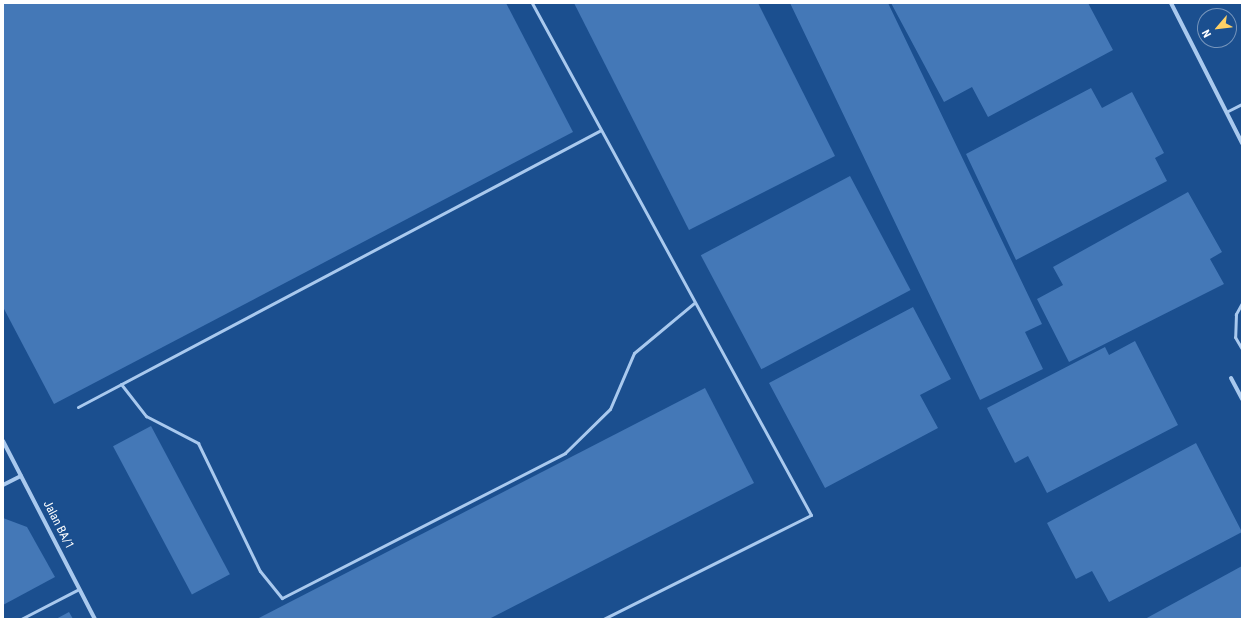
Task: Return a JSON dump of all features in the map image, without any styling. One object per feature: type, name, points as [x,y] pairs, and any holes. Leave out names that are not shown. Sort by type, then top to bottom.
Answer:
[{"type":"street","points":[[1171,3],[1242,143]]},
{"type":"street","points":[[1231,378],[1242,399]]},
{"type":"street","name":"Jalan BA/1","points":[[3,441],[95,619]]},
{"type":"street","points":[[3,485],[21,476]]},
{"type":"lane","points":[[532,3],[599,132],[811,515],[603,619]]},
{"type":"lane","points":[[1226,112],[1242,104]]},
{"type":"lane","points":[[78,407],[599,132]]},
{"type":"lane","points":[[121,384],[146,416],[198,443],[260,571],[282,598],[565,453],[610,409],[634,353],[694,303]]},
{"type":"lane","points":[[1242,304],[1236,314],[1235,337],[1242,349]]},
{"type":"lane","points":[[21,619],[79,589]]},
{"type":"building","points":[[3,3],[506,3],[573,132],[54,404],[3,307]]},
{"type":"building","points":[[574,3],[758,3],[835,156],[689,230]]},
{"type":"building","points":[[790,3],[888,3],[1042,324],[1025,332],[1043,369],[980,400]]},
{"type":"building","points":[[891,3],[1088,3],[1113,50],[988,117],[972,87],[944,102]]},
{"type":"building","points":[[1091,88],[1102,108],[1132,92],[1164,153],[1155,158],[1167,181],[1016,260],[966,154]]},
{"type":"building","points":[[850,176],[911,290],[761,369],[701,255]]},
{"type":"building","points":[[1188,192],[1222,252],[1210,259],[1224,284],[1069,362],[1037,299],[1063,285],[1053,267]]},
{"type":"building","points":[[913,307],[951,379],[920,395],[938,428],[825,488],[769,383]]},
{"type":"building","points":[[1135,341],[1178,425],[1047,493],[1028,456],[1015,463],[987,408],[1105,347],[1109,355]]},
{"type":"building","points":[[705,388],[754,483],[489,619],[257,619]]},
{"type":"building","points":[[151,426],[230,574],[192,595],[113,446]]},
{"type":"building","points":[[1196,443],[1242,532],[1109,602],[1092,571],[1076,579],[1047,523]]},
{"type":"building","points":[[3,518],[27,527],[55,577],[3,605]]},
{"type":"building","points":[[1242,566],[1242,619],[1145,619]]},
{"type":"building","points":[[69,612],[73,619],[56,619]]}]
